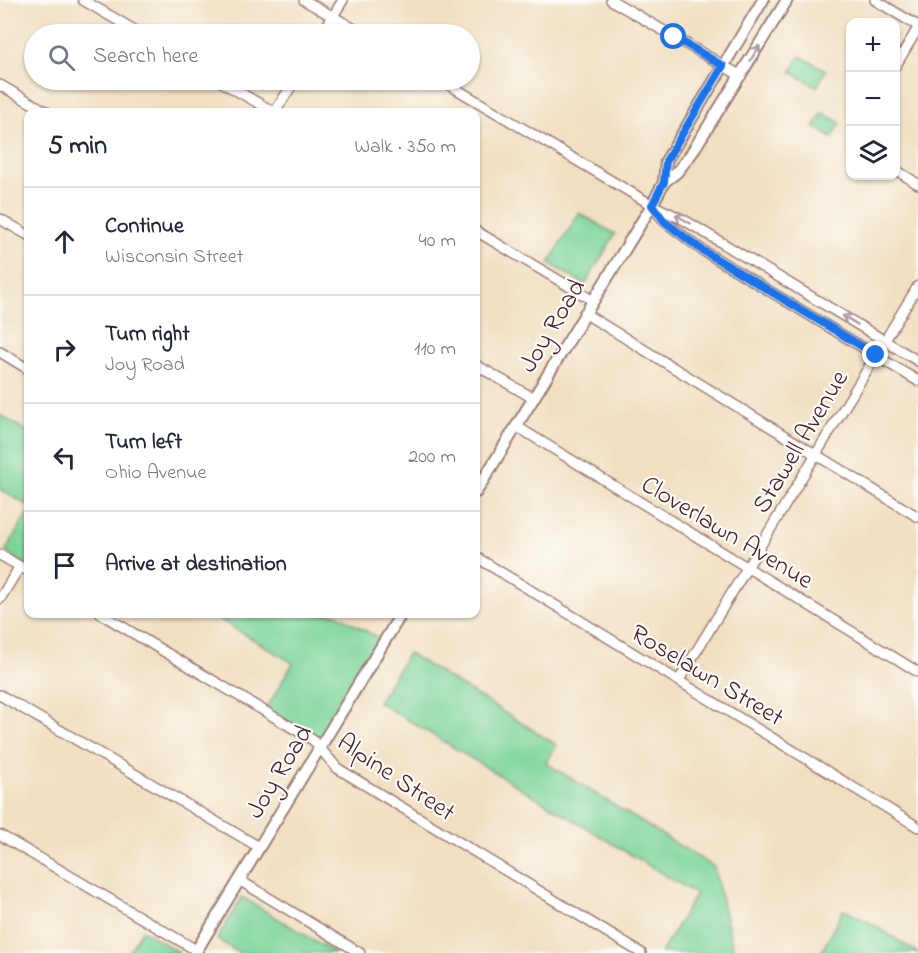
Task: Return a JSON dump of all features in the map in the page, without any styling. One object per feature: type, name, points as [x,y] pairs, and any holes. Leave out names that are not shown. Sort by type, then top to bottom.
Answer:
[{"type":"street","points":[[82,0],[124,24]]},
{"type":"street","points":[[304,0],[345,24]]},
{"type":"street","points":[[328,24],[343,0]]},
{"type":"street","points":[[611,0],[741,76]]},
{"type":"street","name":"Joy Road","points":[[480,485],[652,205],[664,182],[666,161],[763,0]]},
{"type":"street","name":"Joy Road","points":[[664,182],[677,172],[691,154],[787,0]]},
{"type":"street","points":[[875,0],[918,27],[900,58]]},
{"type":"street","points":[[0,85],[39,108]]},
{"type":"street","points":[[236,90],[267,108]]},
{"type":"street","points":[[277,108],[288,90]]},
{"type":"street","points":[[458,90],[652,205],[684,219],[918,361]]},
{"type":"street","points":[[900,172],[918,183]]},
{"type":"street","points":[[652,205],[676,232],[760,286],[918,381]]},
{"type":"street","points":[[0,219],[24,233]]},
{"type":"street","points":[[480,233],[592,300]]},
{"type":"street","points":[[760,286],[769,271]]},
{"type":"street","name":"Stawell Avenue","points":[[679,680],[918,286]]},
{"type":"street","points":[[584,313],[918,517]]},
{"type":"street","points":[[0,352],[24,367]]},
{"type":"street","points":[[480,366],[533,398]]},
{"type":"street","name":"Cloverlawn Avenue","points":[[516,426],[918,672]]},
{"type":"street","points":[[0,555],[24,569],[0,599]]},
{"type":"street","name":"Roselawn Street","points":[[480,559],[918,827]]},
{"type":"street","name":"Alpine Street","points":[[108,618],[243,696],[313,740],[337,768],[641,953]]},
{"type":"street","name":"Joy Road","points":[[195,952],[399,618]]},
{"type":"street","points":[[0,695],[259,847]]},
{"type":"street","points":[[0,835],[195,952]]},
{"type":"street","points":[[239,880],[360,953]]},
{"type":"green space","points":[[800,56],[826,70],[817,87],[791,72]]},
{"type":"green space","points":[[823,113],[841,123],[832,138],[814,127]]},
{"type":"green space","points":[[579,213],[615,234],[585,285],[549,263]]},
{"type":"green space","points":[[0,415],[24,430],[24,504],[0,489]]},
{"type":"green space","points":[[24,519],[24,564],[5,552]]},
{"type":"green space","points":[[217,618],[343,618],[384,641],[321,744],[265,711],[293,663]]},
{"type":"green space","points":[[408,653],[557,745],[546,763],[714,867],[734,953],[661,953],[696,894],[378,702]]},
{"type":"green space","points":[[242,897],[335,953],[239,953],[217,939]]},
{"type":"green space","points":[[843,910],[869,922],[918,953],[821,953]]},
{"type":"green space","points":[[142,930],[178,952],[178,953],[128,953]]},
{"type":"route","points":[[674,37],[723,66],[666,161],[664,182],[652,205],[676,232],[702,250],[876,355]]}]
